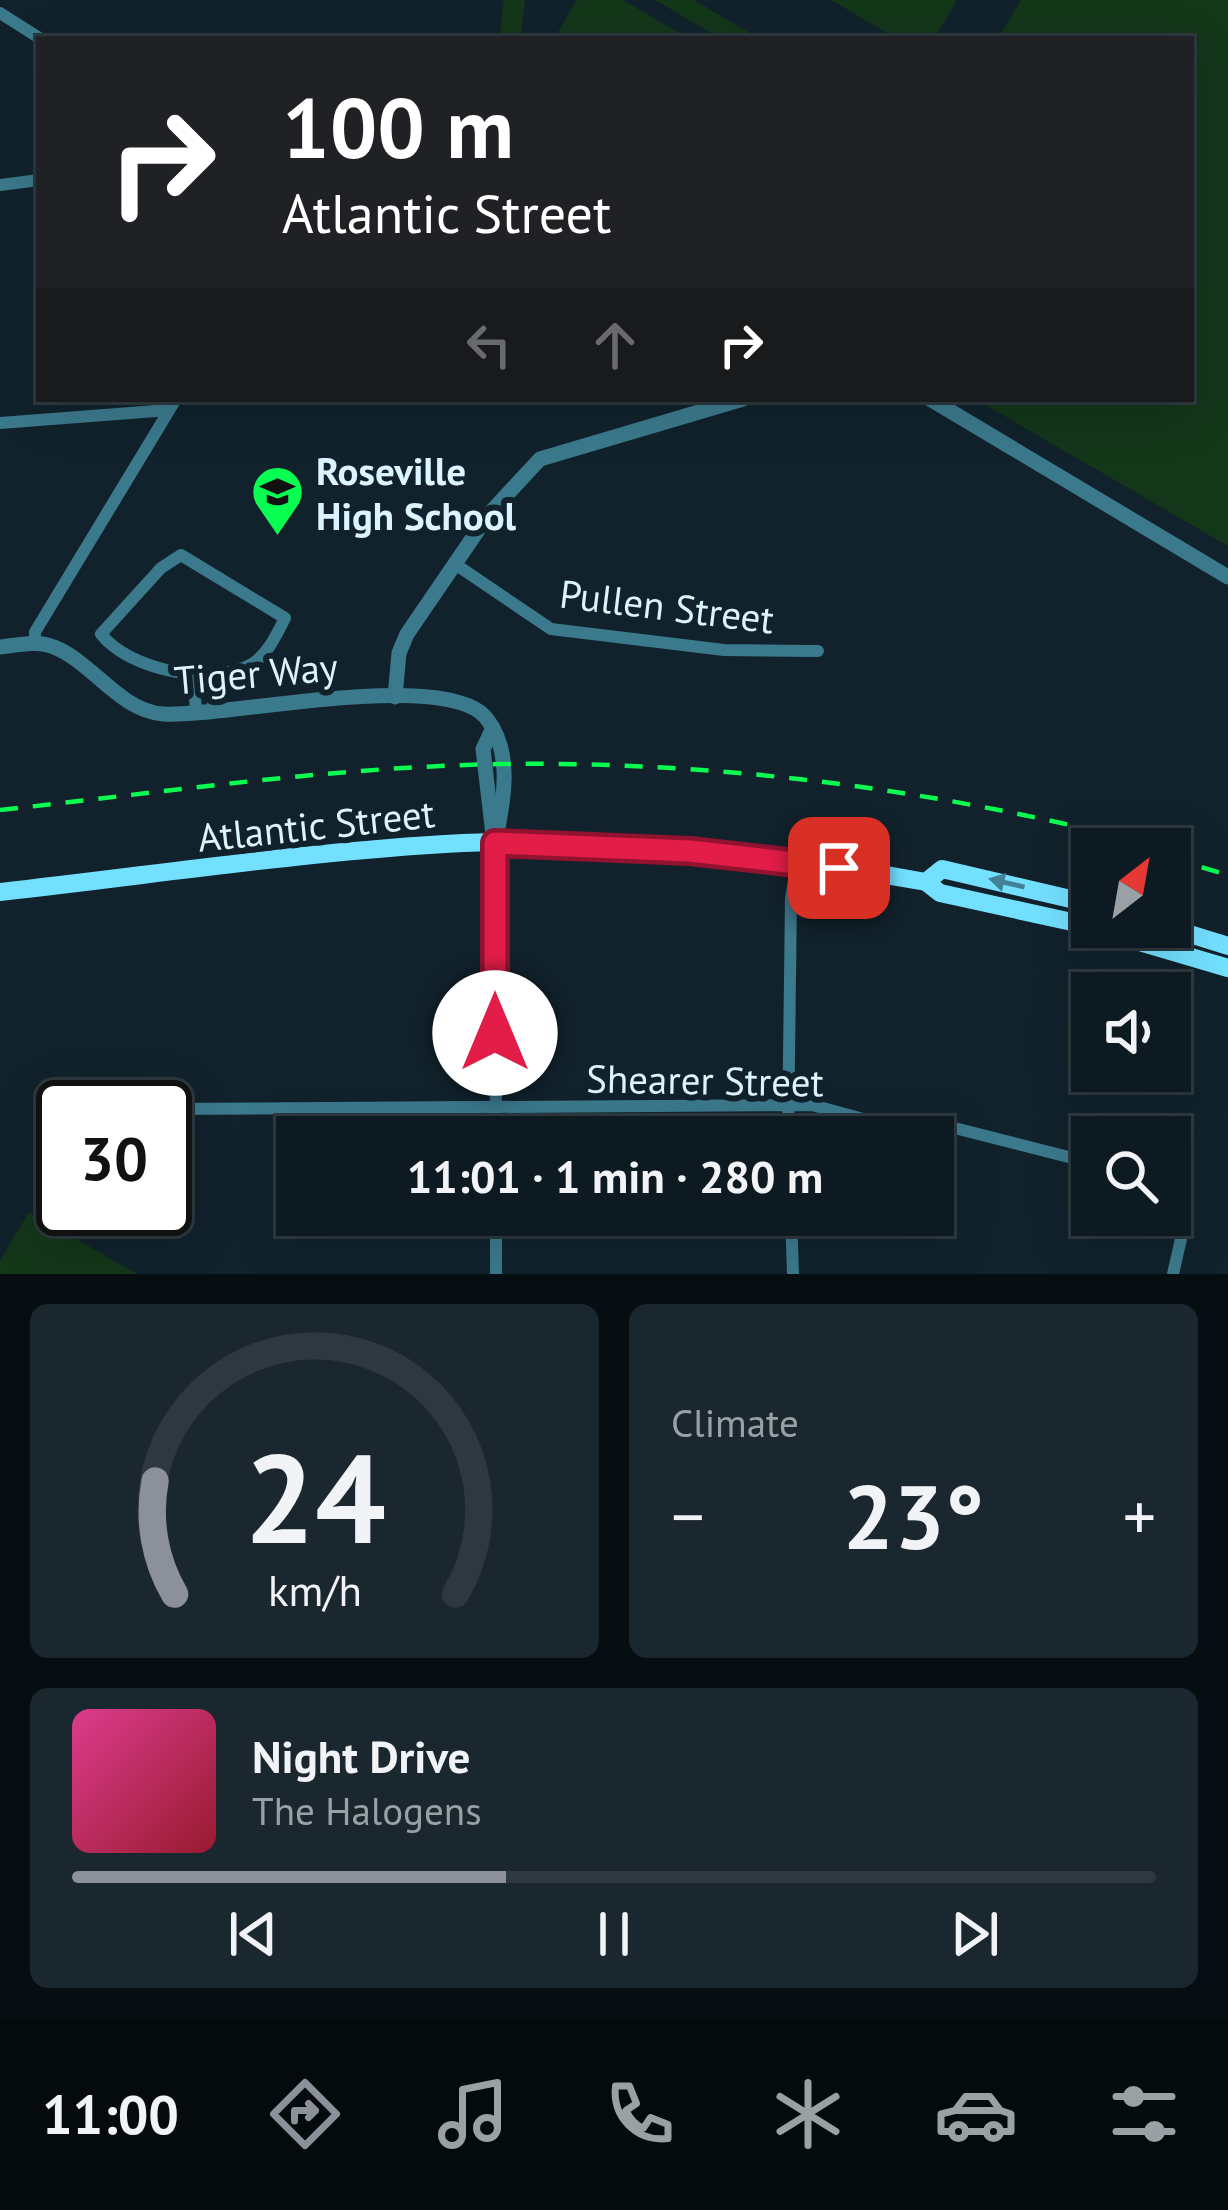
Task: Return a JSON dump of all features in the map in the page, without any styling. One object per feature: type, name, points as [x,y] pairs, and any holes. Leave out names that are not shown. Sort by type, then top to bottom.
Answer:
[{"type":"main road","name":"Atlantic Street","points":[[0,892],[495,843],[654,848],[797,862],[926,882],[940,892],[1071,922]]},
{"type":"main road","name":"Atlantic Street","points":[[926,882],[942,868],[1071,899]]},
{"type":"main road","points":[[1191,935],[1228,948]]},
{"type":"main road","points":[[1191,940],[1228,948]]},
{"type":"main road","name":"Atlantic Street","points":[[1160,948],[1228,968]]},
{"type":"street","points":[[0,13],[36,36]]},
{"type":"street","points":[[0,184],[36,180]]},
{"type":"street","points":[[394,697],[399,653],[407,634],[512,483],[539,458],[733,402]]},
{"type":"street","points":[[935,402],[1228,577]]},
{"type":"street","points":[[0,423],[93,406],[172,405]]},
{"type":"street","points":[[0,647],[34,643],[35,632],[172,405]]},
{"type":"street","points":[[181,555],[285,617],[264,653],[248,666],[212,672],[155,671],[101,634],[161,568],[181,555]]},
{"type":"street","name":"Pullen Street","points":[[455,564],[551,629],[724,650],[818,651]]},
{"type":"street","name":"Tiger Way","points":[[34,643],[61,650],[147,710],[394,697],[462,704],[482,712],[493,728],[504,780],[495,843]]},
{"type":"street","points":[[194,671],[205,710]]},
{"type":"street","points":[[205,710],[212,672]]},
{"type":"street","points":[[495,843],[496,1116]]},
{"type":"street","points":[[787,1116],[791,898],[797,862]]},
{"type":"street","name":"Shearer Street","points":[[192,1109],[812,1105],[905,1129],[935,1123],[1071,1158]]},
{"type":"street","points":[[496,1236],[496,1274]]},
{"type":"street","points":[[792,1236],[793,1274]]},
{"type":"street","points":[[1173,1274],[1182,1236]]},
{"type":"green space","points":[[504,0],[525,0],[520,36],[499,36]]},
{"type":"green space","points":[[577,0],[623,0],[684,36],[556,36]]},
{"type":"green space","points":[[655,0],[694,0],[755,36],[716,36]]},
{"type":"green space","points":[[831,0],[957,0],[936,36],[892,36]]},
{"type":"green space","points":[[1021,0],[1228,0],[1228,546],[980,402],[1194,402],[1194,36],[1000,36]]},
{"type":"green space","points":[[29,1212],[36,1216],[36,1236],[71,1236],[137,1274],[0,1274],[0,1261]]},
{"type":"railway","points":[[0,810],[375,770],[585,764],[837,784],[1080,828]]},
{"type":"railway","points":[[1191,864],[1228,875]]},
{"type":"place","name":"Roseville High School","points":[[277,538]]},
{"type":"route","points":[[495,1033],[495,843],[690,851],[839,868]]}]
